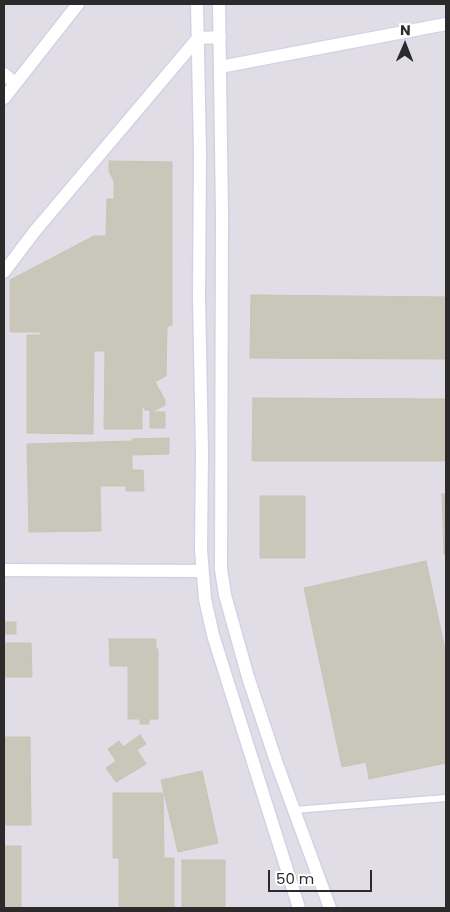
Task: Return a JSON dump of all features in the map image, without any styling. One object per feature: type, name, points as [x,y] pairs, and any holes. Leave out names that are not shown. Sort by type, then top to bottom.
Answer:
[{"type":"street","points":[[4,98],[78,4]]},
{"type":"street","points":[[197,4],[202,454],[201,550],[205,599],[213,635],[299,908]]},
{"type":"street","points":[[219,4],[222,215],[221,569],[225,595],[248,677],[330,908]]},
{"type":"street","points":[[220,67],[446,24]]},
{"type":"street","points":[[4,272],[198,38],[220,37]]},
{"type":"street","points":[[4,74],[15,83]]},
{"type":"street","points":[[4,570],[202,571]]},
{"type":"lane","points":[[294,810],[446,798]]},
{"type":"shaded area","points":[[4,4],[446,4],[446,908],[4,908]]},
{"type":"building","points":[[109,161],[172,162],[172,325],[167,327],[166,376],[155,382],[165,400],[165,405],[152,412],[165,412],[165,428],[150,428],[150,410],[145,410],[142,405],[142,429],[104,429],[105,351],[94,351],[93,434],[27,433],[27,335],[41,335],[41,332],[10,332],[10,280],[94,236],[106,236],[107,199],[114,199],[114,181],[109,171]]},
{"type":"building","points":[[251,295],[446,297],[446,359],[250,358]]},
{"type":"building","points":[[253,398],[446,399],[446,461],[252,461]]},
{"type":"building","points":[[169,438],[169,454],[132,455],[132,470],[143,470],[144,491],[126,491],[126,486],[100,486],[101,531],[29,532],[27,444]]},
{"type":"building","points":[[442,494],[446,494],[446,554],[444,554]]},
{"type":"building","points":[[260,496],[305,496],[305,558],[260,558]]},
{"type":"building","points":[[426,561],[446,654],[446,763],[369,779],[366,762],[342,767],[304,588]]},
{"type":"building","points":[[4,622],[16,622],[16,634],[4,634]]},
{"type":"building","points":[[109,639],[156,639],[156,649],[158,649],[158,719],[149,719],[149,724],[140,724],[140,719],[128,719],[128,666],[110,666]]},
{"type":"building","points":[[4,643],[31,643],[32,677],[4,677]]},
{"type":"building","points":[[140,735],[146,744],[137,750],[146,764],[116,782],[106,768],[116,761],[108,749],[119,741],[123,747]]},
{"type":"building","points":[[4,737],[30,737],[31,825],[4,825]]},
{"type":"building","points":[[202,771],[218,843],[178,852],[161,780]]},
{"type":"building","points":[[113,793],[163,793],[164,858],[174,858],[174,908],[119,908],[119,858],[113,858]]},
{"type":"building","points":[[4,846],[21,846],[21,908],[4,908]]},
{"type":"building","points":[[182,860],[225,860],[225,908],[182,908]]}]
